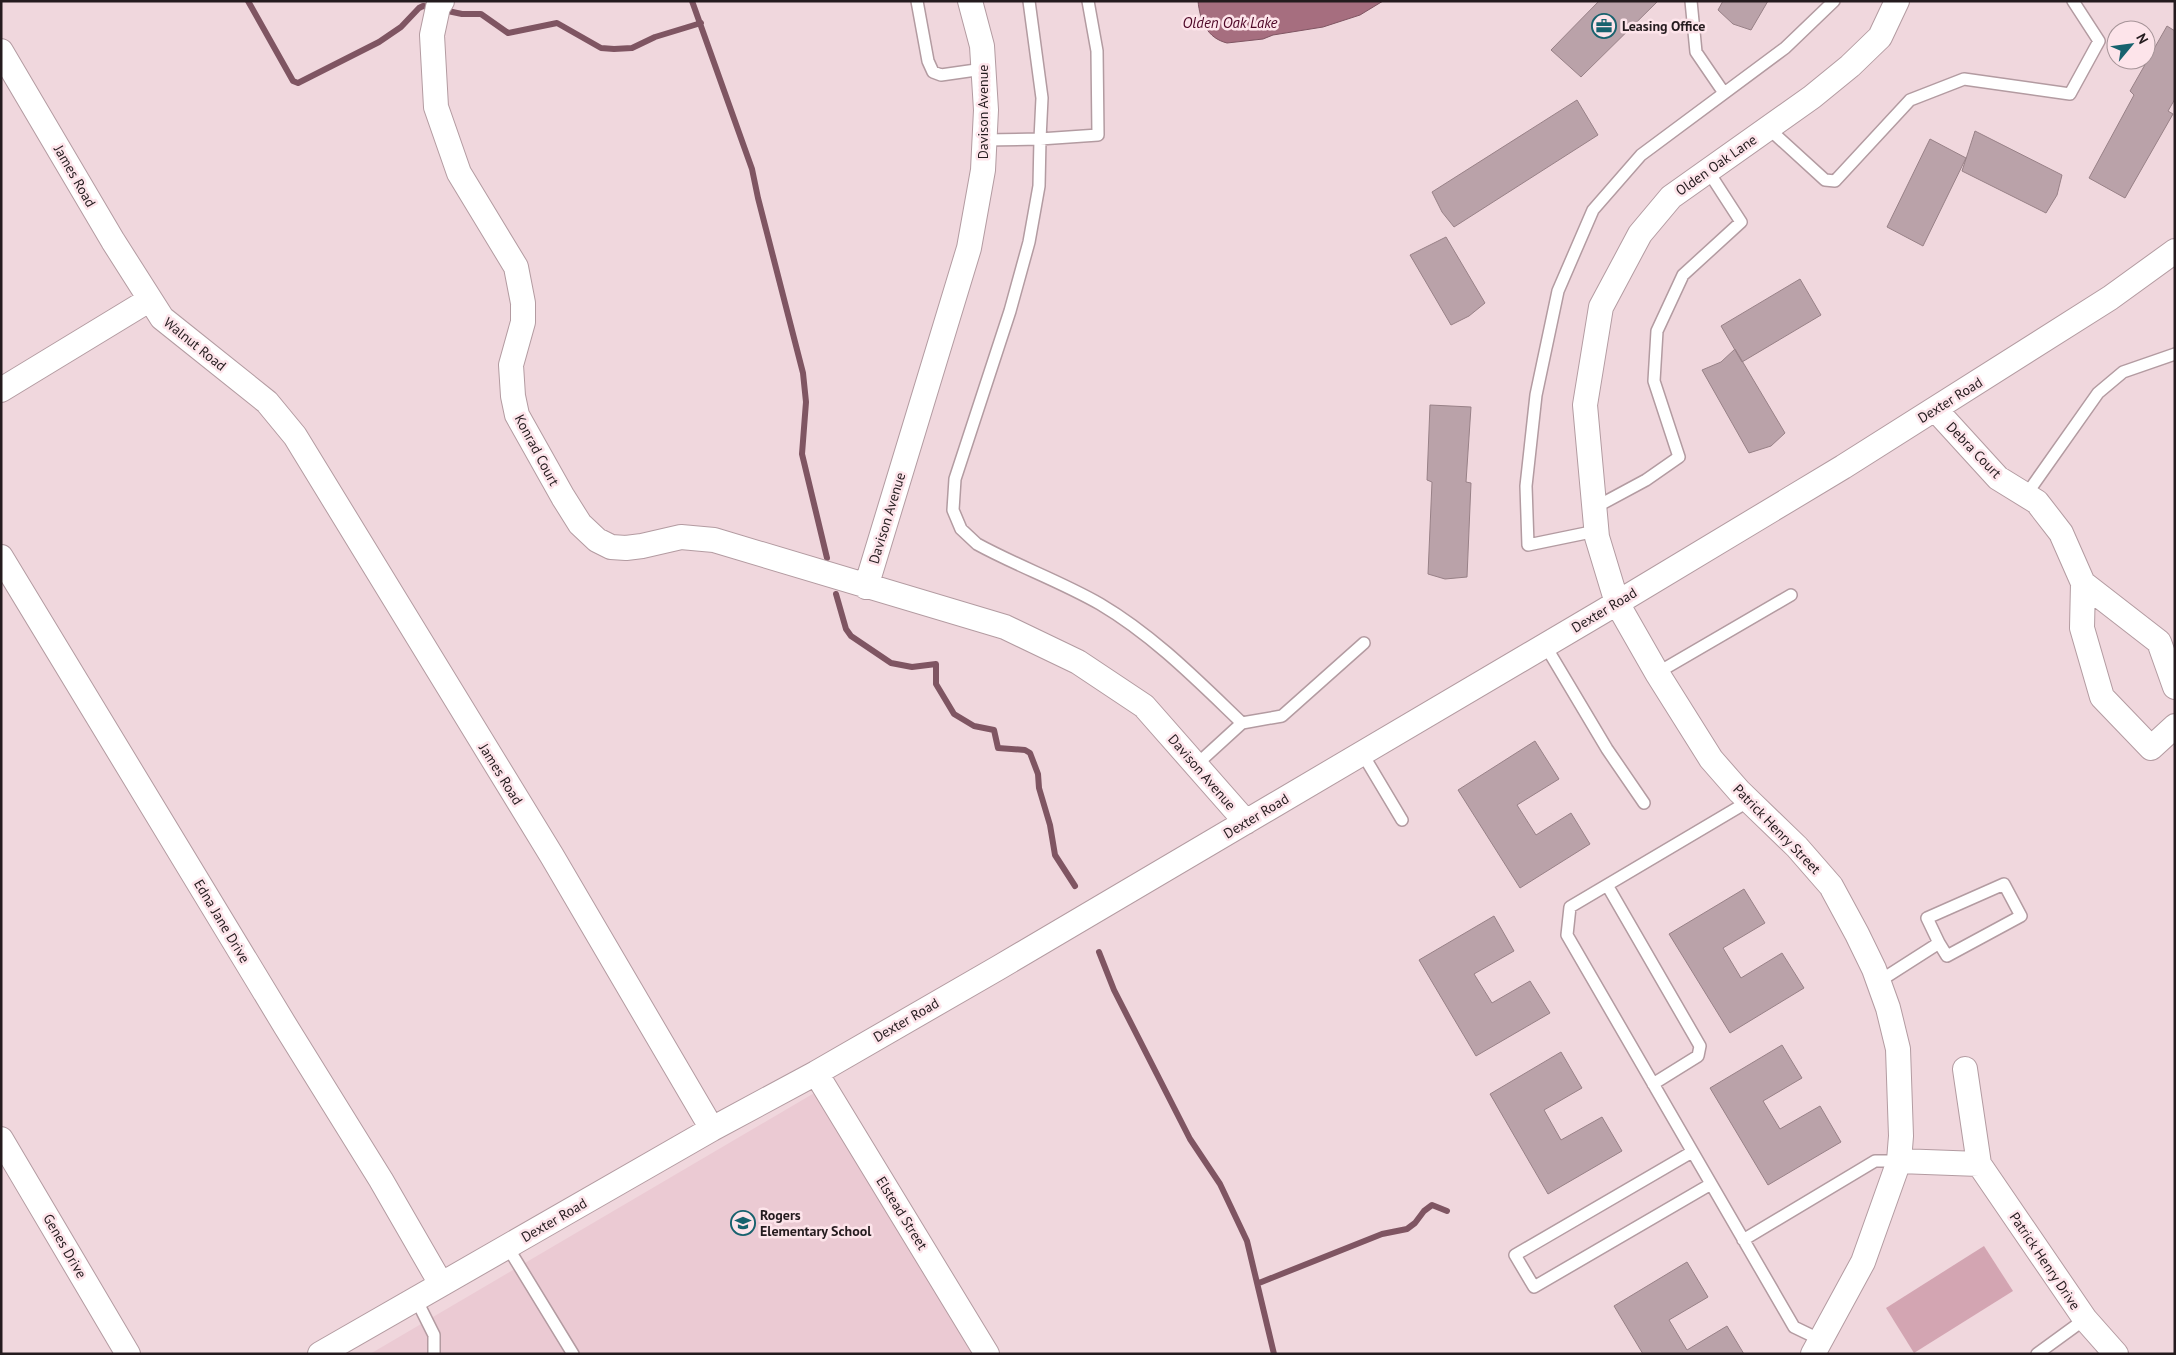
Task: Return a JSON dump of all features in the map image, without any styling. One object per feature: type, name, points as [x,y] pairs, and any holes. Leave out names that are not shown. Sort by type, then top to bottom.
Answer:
[{"type":"street","name":"Konrad Court","points":[[442,1],[438,7],[432,35],[434,79],[439,115],[460,173],[516,267],[521,284],[523,322],[511,365],[513,396],[518,415],[580,524],[597,540],[610,547],[642,546],[681,537],[714,540],[866,587]]},
{"type":"street","name":"Davison Avenue","points":[[970,1],[982,46],[986,110],[983,170],[969,248],[866,587],[1005,627],[1078,662],[1144,706],[1246,822]]},
{"type":"street","name":"Olden Oak Lane","points":[[1617,603],[1595,519],[1585,405],[1600,307],[1640,234],[1671,197],[1812,96],[1880,37],[1897,1]]},
{"type":"street","name":"James Road","points":[[1,51],[149,300]]},
{"type":"street","name":"Dexter Road","points":[[320,1354],[712,1129],[998,968],[1617,603],[1843,467],[1935,409],[2110,298],[2175,251]]},
{"type":"street","points":[[1,390],[149,300]]},
{"type":"street","name":"Walnut Road","points":[[149,300],[162,318],[267,402],[284,422]]},
{"type":"street","name":"Debra Court","points":[[1935,409],[1998,478],[2037,502],[2061,533],[2084,583],[2158,642],[2175,688]]},
{"type":"street","name":"James Road","points":[[284,422],[336,500],[552,856],[712,1129]]},
{"type":"street","name":"Edna Jane Drive","points":[[1,557],[381,1180],[441,1284]]},
{"type":"street","name":"Debra Court","points":[[2084,583],[2082,628],[2102,697],[2151,748],[2175,726]]},
{"type":"street","name":"Patrick Henry Street","points":[[1617,603],[1657,673],[1711,759],[1797,847],[1831,886],[1858,934],[1888,1008],[1898,1049],[1901,1136],[1899,1161],[1863,1262],[1817,1347]]},
{"type":"street","name":"Patrick Henry Drive","points":[[1965,1069],[1979,1164],[2085,1319],[2116,1354]]},
{"type":"street","name":"Elstead Street","points":[[816,1072],[987,1354]]},
{"type":"street","name":"Genes Drive","points":[[1,1139],[128,1354]]},
{"type":"street","points":[[1899,1161],[1979,1164]]},
{"type":"lane","points":[[917,1],[928,61],[934,72],[942,75],[983,69]]},
{"type":"lane","points":[[1029,1],[1042,98],[1039,186],[1029,242],[1010,311],[955,479],[953,510],[961,528],[977,544],[1099,604],[1134,627],[1165,650],[1242,723]]},
{"type":"lane","points":[[984,140],[1098,135],[1097,51],[1088,1]]},
{"type":"lane","points":[[1692,1],[1696,52],[1724,94]]},
{"type":"lane","points":[[1708,171],[1741,222],[1683,275],[1657,330],[1654,381],[1679,457],[1595,519],[1528,545],[1526,486],[1536,395],[1558,291],[1593,210],[1641,155],[1688,122],[1785,48],[1834,1]]},
{"type":"lane","points":[[1768,128],[1825,180],[1835,181],[1910,100],[1964,79],[2070,94],[2098,41],[2073,1]]},
{"type":"lane","points":[[2026,495],[2098,393],[2123,372],[2175,354]]},
{"type":"lane","points":[[1657,673],[1791,595]]},
{"type":"lane","points":[[1196,765],[1242,723],[1282,716],[1364,644]]},
{"type":"lane","points":[[1545,645],[1607,749],[1644,803]]},
{"type":"lane","points":[[1362,754],[1402,820]]},
{"type":"lane","points":[[1749,800],[1570,907],[1567,935],[1794,1327],[1817,1347]]},
{"type":"lane","points":[[2004,884],[2022,916],[1947,956],[1940,943],[1927,918],[2004,884]]},
{"type":"lane","points":[[1607,885],[1700,1046],[1698,1056],[1653,1084]]},
{"type":"lane","points":[[1878,982],[1940,943]]},
{"type":"lane","points":[[1692,1152],[1515,1255],[1534,1287],[1711,1184]]},
{"type":"lane","points":[[1744,1240],[1876,1161],[1899,1161]]},
{"type":"lane","points":[[507,1246],[573,1354]]},
{"type":"lane","points":[[416,1299],[434,1335],[434,1354]]},
{"type":"lane","points":[[2037,1354],[2085,1319]]},
{"type":"shaded area","name":"Rogers Elementary School","points":[[816,1092],[972,1354],[370,1354]]},
{"type":"shaded area","points":[[1984,1246],[2013,1291],[1914,1353],[1886,1308]]},
{"type":"water","name":"Olden Oak Lake","points":[[1198,1],[1383,1],[1360,15],[1323,27],[1273,35],[1263,39],[1227,43],[1214,37],[1206,28]]},
{"type":"building","name":"Leasing Office","points":[[1599,1],[1658,1],[1581,77],[1551,50]]},
{"type":"building","points":[[1723,1],[1768,1],[1751,30],[1733,24],[1718,10]]},
{"type":"building","points":[[2167,26],[2175,31],[2175,99],[2168,111],[2173,114],[2125,198],[2089,178],[2134,95],[2130,91],[2142,70],[2156,70],[2156,45]]},
{"type":"building","points":[[1577,100],[1598,135],[1454,227],[1442,212],[1432,192]]},
{"type":"building","points":[[1975,131],[2062,175],[2057,195],[2046,213],[1962,171]]},
{"type":"building","points":[[1930,139],[1966,158],[1923,246],[1887,227]]},
{"type":"building","points":[[1446,237],[1485,303],[1469,316],[1451,325],[1410,255]]},
{"type":"building","points":[[1800,279],[1821,315],[1742,362],[1721,326]]},
{"type":"building","points":[[1735,349],[1785,433],[1771,446],[1749,453],[1702,370],[1721,362]]},
{"type":"building","points":[[1430,405],[1471,407],[1466,482],[1471,483],[1467,577],[1445,579],[1428,574],[1432,482],[1427,480]]},
{"type":"building","points":[[1535,741],[1559,779],[1517,805],[1536,835],[1571,813],[1590,844],[1520,888],[1458,790]]},
{"type":"building","points":[[1744,889],[1765,923],[1723,948],[1741,978],[1782,953],[1804,988],[1730,1033],[1669,934]]},
{"type":"building","points":[[1494,916],[1514,951],[1474,974],[1492,1003],[1530,981],[1550,1013],[1476,1056],[1419,960]]},
{"type":"building","points":[[1782,1045],[1802,1078],[1763,1101],[1780,1129],[1820,1106],[1841,1142],[1768,1185],[1710,1088]]},
{"type":"building","points":[[1561,1052],[1582,1088],[1544,1110],[1561,1140],[1602,1117],[1622,1151],[1548,1194],[1490,1094]]},
{"type":"building","points":[[1687,1262],[1708,1297],[1669,1320],[1687,1350],[1727,1326],[1744,1354],[1643,1354],[1614,1306]]},
{"type":"waterway","points":[[248,1],[293,81],[298,83],[379,42],[401,27],[419,8],[423,6],[434,7]]},
{"type":"waterway","points":[[692,1],[752,169],[803,373],[806,402],[802,454],[827,558]]},
{"type":"waterway","points":[[443,10],[462,14],[481,14],[508,33],[557,23],[601,48],[614,49],[632,48],[655,37],[701,23]]},
{"type":"waterway","points":[[836,594],[846,629],[851,636],[891,663],[912,667],[936,664],[936,684],[954,714],[974,726],[994,730],[998,748],[1025,750],[1030,753],[1038,774],[1039,788],[1050,825],[1055,855],[1075,886]]},
{"type":"waterway","points":[[1099,952],[1114,990],[1190,1139],[1220,1184],[1247,1241],[1274,1354]]},
{"type":"waterway","points":[[1259,1283],[1382,1234],[1407,1229],[1432,1205],[1447,1211]]},
{"type":"place","name":"Leasing Office","points":[[1604,26]]},
{"type":"place","name":"Rogers Elementary School","points":[[743,1223]]}]
